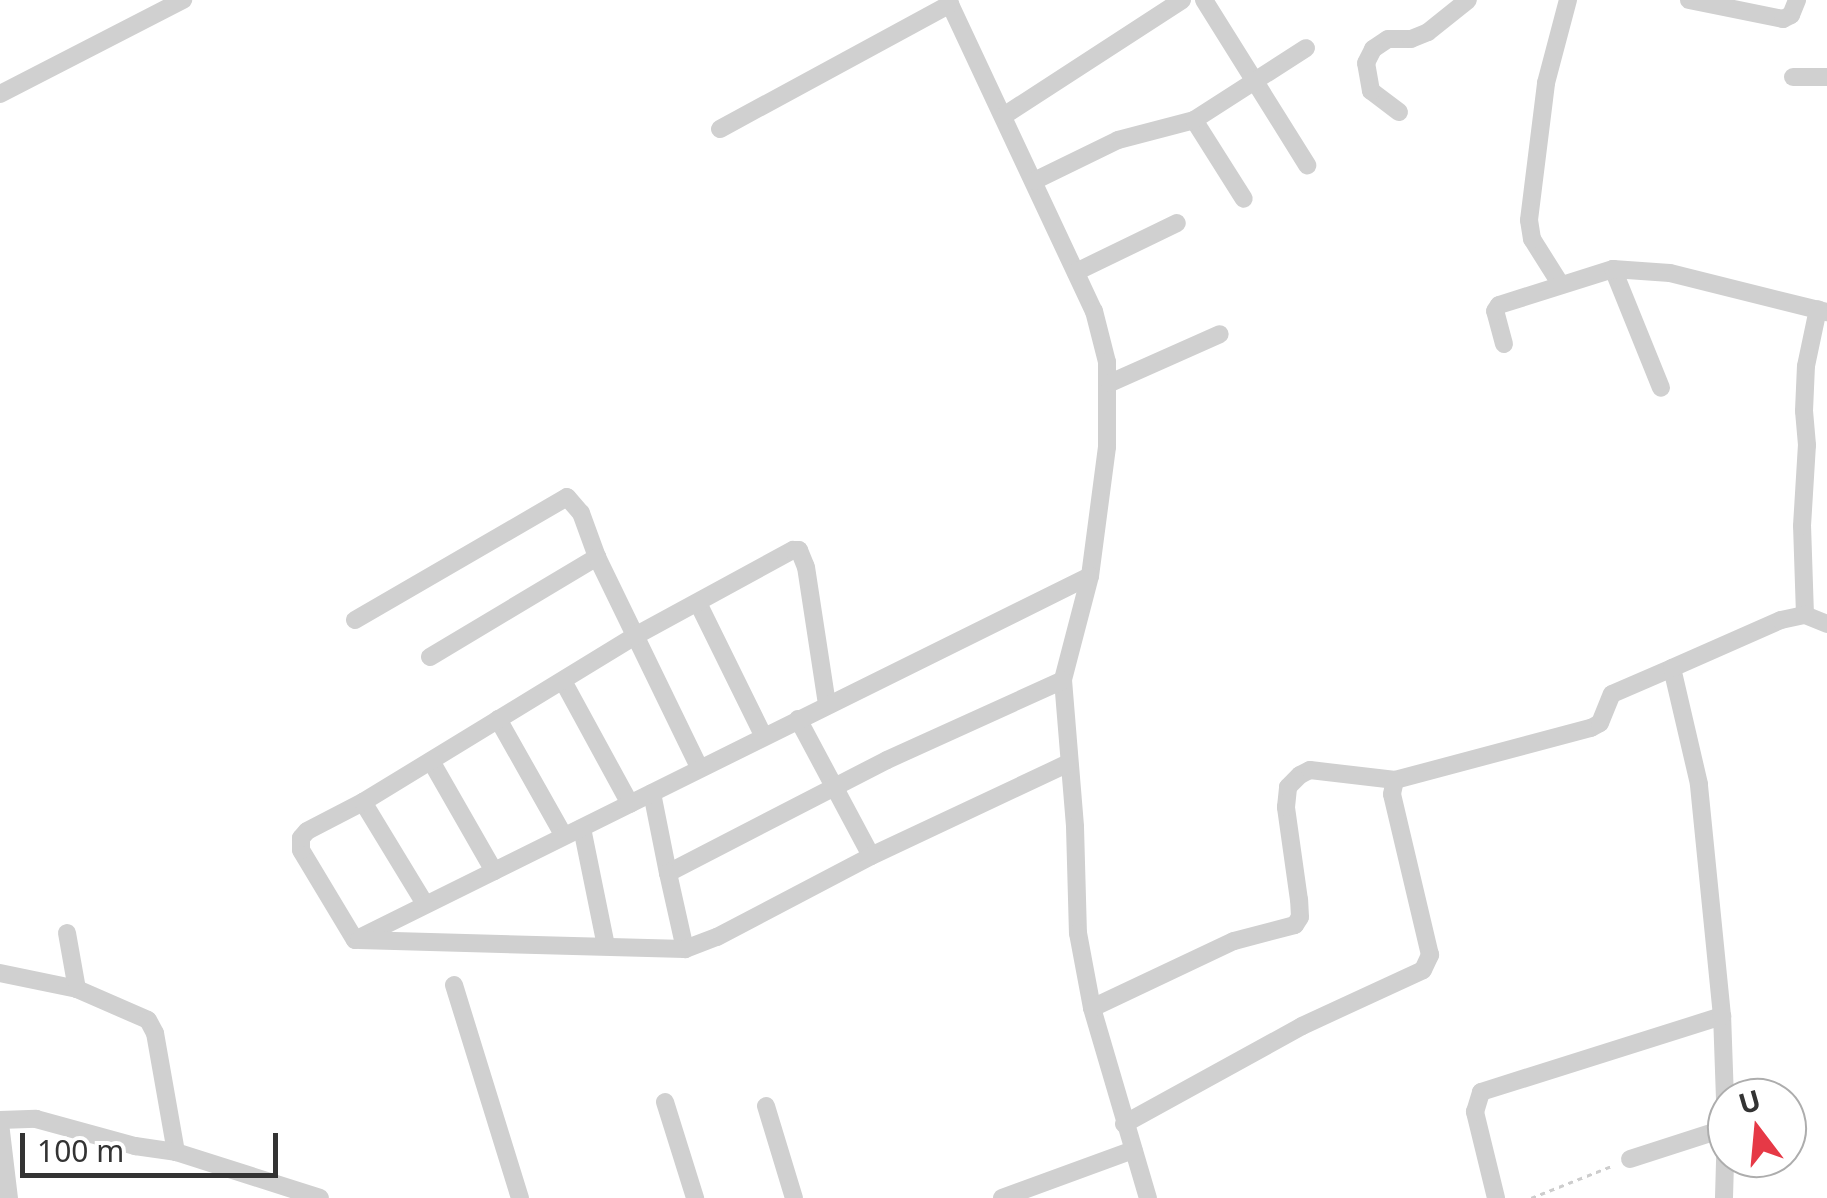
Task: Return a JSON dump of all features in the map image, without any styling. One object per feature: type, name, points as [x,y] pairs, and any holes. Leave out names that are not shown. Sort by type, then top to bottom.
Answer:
[{"type":"street","points":[[0,94],[183,0]]},
{"type":"street","points":[[1005,116],[1182,0]]},
{"type":"street","points":[[1204,0],[1308,165]]},
{"type":"street","points":[[1399,112],[1372,91],[1366,63],[1373,49],[1388,39],[1428,32],[1468,0]]},
{"type":"street","points":[[1560,285],[1532,239],[1529,220],[1546,83],[1568,0]]},
{"type":"street","points":[[1690,0],[1782,19],[1790,15],[1797,0]]},
{"type":"street","points":[[720,129],[949,2],[1076,272],[1102,338],[1110,383],[1107,446],[1090,576],[1063,680],[1076,827],[1075,909],[1092,1008],[1148,1198]]},
{"type":"street","points":[[1034,181],[1118,140],[1194,120],[1306,48]]},
{"type":"street","points":[[1793,77],[1827,78]]},
{"type":"street","points":[[1194,120],[1244,199]]},
{"type":"street","points":[[1076,272],[1177,222]]},
{"type":"street","points":[[1613,269],[1661,388]]},
{"type":"street","points":[[1504,344],[1496,308],[1613,269],[1670,273],[1822,310],[1806,366],[1808,445],[1802,526],[1806,615]]},
{"type":"street","points":[[1110,383],[1220,334]]},
{"type":"street","points":[[1808,445],[1827,447]]},
{"type":"street","points":[[355,620],[567,497],[581,513],[596,557],[699,767]]},
{"type":"street","points":[[355,940],[300,846],[307,831],[363,802],[635,636],[778,556],[799,550],[806,566],[827,704]]},
{"type":"street","points":[[430,657],[596,557]]},
{"type":"street","points":[[355,940],[1090,576]]},
{"type":"street","points":[[698,603],[763,735]]},
{"type":"street","points":[[1092,1008],[1234,940],[1295,925],[1300,917],[1299,900],[1286,807],[1288,787],[1300,775],[1310,770],[1396,780],[1596,726],[1612,694],[1757,629],[1806,615],[1827,624]]},
{"type":"street","points":[[1672,668],[1699,784],[1722,1016],[1724,1078]]},
{"type":"street","points":[[668,872],[833,787],[1063,680]]},
{"type":"street","points":[[562,681],[630,804]]},
{"type":"street","points":[[798,718],[871,856]]},
{"type":"street","points":[[498,720],[573,832],[606,946]]},
{"type":"street","points":[[431,761],[494,871]]},
{"type":"street","points":[[355,940],[686,948],[717,938],[871,856],[1069,763]]},
{"type":"street","points":[[1124,1124],[1302,1026],[1423,970],[1430,955],[1392,794],[1396,780]]},
{"type":"street","points":[[652,793],[686,948]]},
{"type":"street","points":[[363,802],[425,904]]},
{"type":"street","points":[[67,933],[77,989]]},
{"type":"street","points":[[0,973],[77,989],[148,1020],[159,1052],[176,1152]]},
{"type":"street","points":[[454,985],[520,1198]]},
{"type":"street","points":[[1496,1198],[1475,1112],[1481,1092],[1722,1016]]},
{"type":"street","points":[[665,1102],[695,1198]]},
{"type":"street","points":[[766,1106],[794,1198]]},
{"type":"street","points":[[9,1198],[0,1122],[36,1120],[135,1146],[176,1152],[320,1198]]},
{"type":"street","points":[[1630,1159],[1707,1134]]},
{"type":"street","points":[[1002,1198],[1132,1150]]},
{"type":"path","points":[[1531,1198],[1630,1159]]}]
